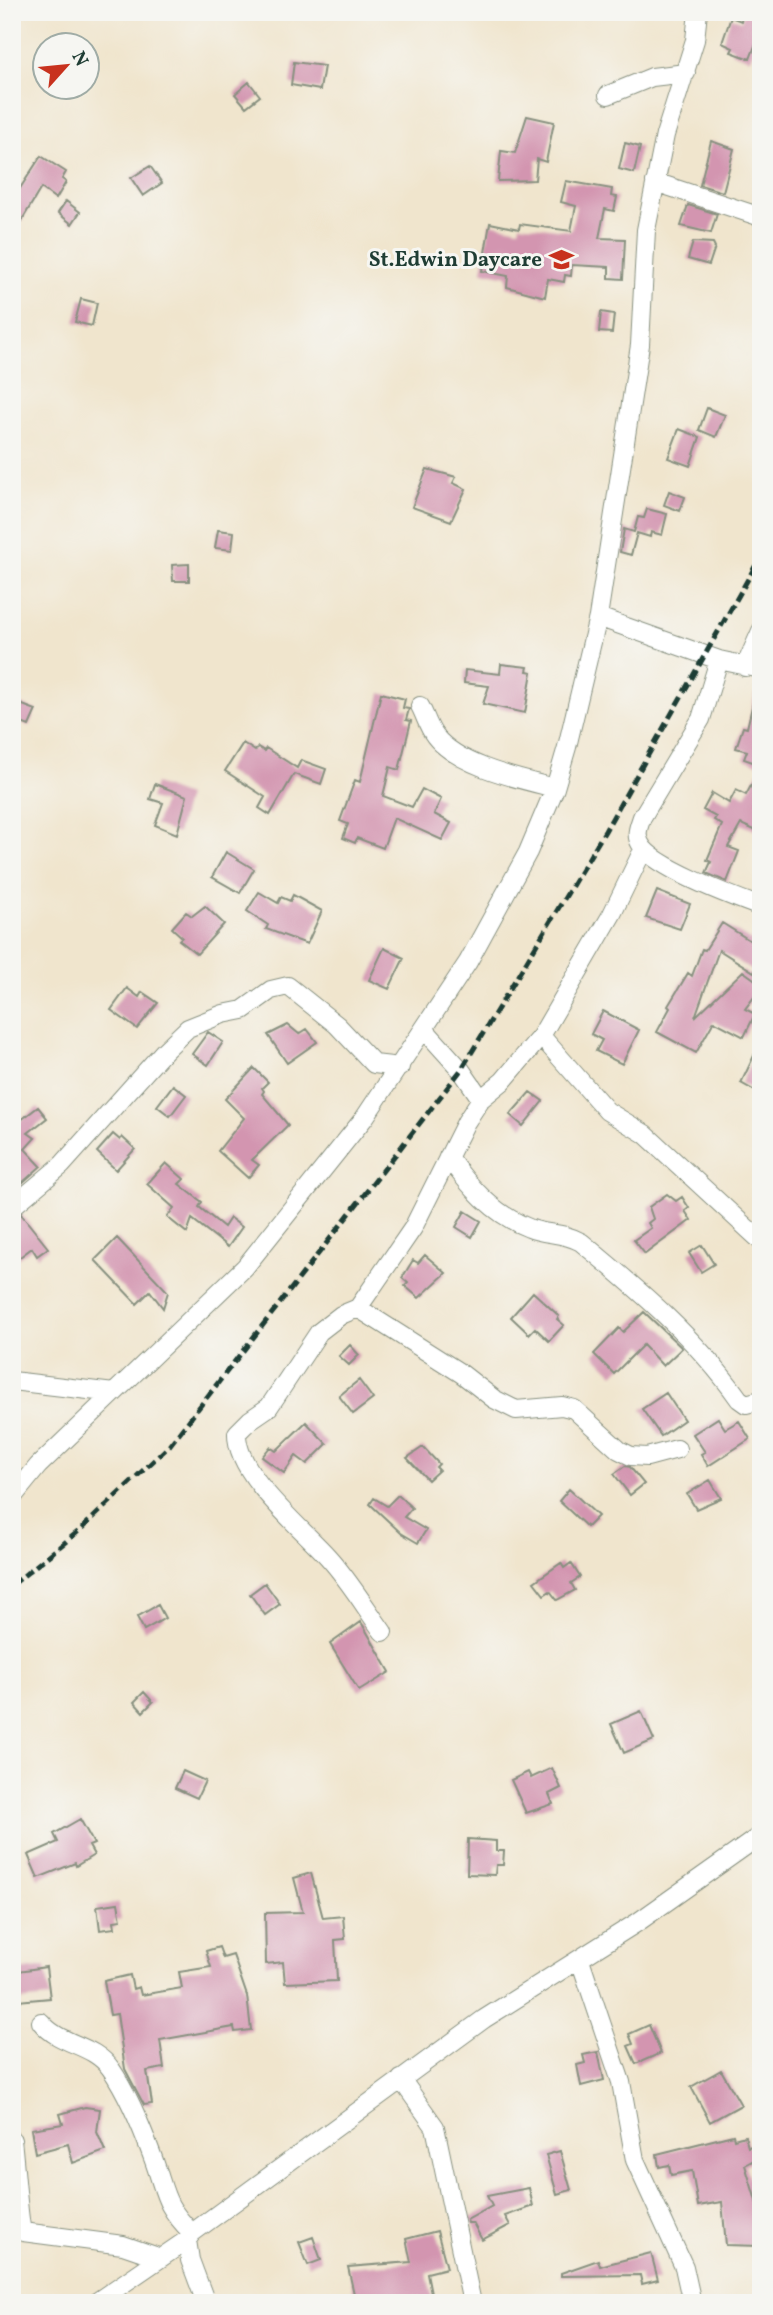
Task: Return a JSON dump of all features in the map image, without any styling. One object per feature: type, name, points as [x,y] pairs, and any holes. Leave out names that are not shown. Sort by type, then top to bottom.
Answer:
[{"type":"street","points":[[12,1499],[38,1466],[245,1267],[365,1117],[468,962],[528,852],[555,788],[581,695],[598,617],[640,345],[646,230],[673,104],[686,73],[695,40],[698,12]]},
{"type":"street","points":[[608,95],[652,77],[686,73]]},
{"type":"street","points":[[655,182],[761,217]]},
{"type":"street","points":[[598,617],[719,660],[753,668],[761,631]]},
{"type":"street","points":[[383,1632],[335,1565],[270,1497],[236,1444],[237,1433],[250,1420],[270,1407],[319,1332],[341,1315],[358,1308],[413,1228],[448,1157],[481,1099],[503,1081],[541,1037],[612,914],[643,850],[637,830],[701,719],[719,660]]},
{"type":"street","points":[[420,706],[434,735],[460,756],[497,772],[555,788]]},
{"type":"street","points":[[643,850],[694,880],[761,907]]},
{"type":"street","points":[[12,1207],[62,1165],[188,1028],[223,1014],[243,1010],[271,989],[288,986],[337,1025],[374,1064],[400,1068]]},
{"type":"street","points":[[424,1029],[461,1070],[481,1099]]},
{"type":"street","points":[[541,1037],[607,1111],[645,1134],[761,1241]]},
{"type":"street","points":[[448,1157],[468,1184],[496,1210],[528,1228],[571,1236],[581,1241],[674,1322],[707,1357],[739,1399],[746,1404],[761,1400]]},
{"type":"street","points":[[358,1308],[462,1374],[494,1399],[516,1410],[562,1406],[574,1409],[619,1450],[631,1456],[647,1457],[677,1449]]},
{"type":"street","points":[[12,1381],[114,1393]]},
{"type":"street","points":[[95,2303],[484,2019],[580,1960],[761,1835]]},
{"type":"street","points":[[580,1960],[621,2082],[635,2160],[684,2267],[692,2303]]},
{"type":"street","points":[[41,2022],[48,2032],[97,2053],[111,2070],[146,2139],[165,2200],[190,2236],[190,2260],[206,2303]]},
{"type":"street","points":[[401,2079],[435,2127],[472,2303]]},
{"type":"street","points":[[12,2140],[20,2199],[19,2226],[23,2232],[124,2245],[158,2257]]},
{"type":"building","points":[[744,12],[761,18],[761,30],[750,59],[731,52],[733,48],[722,43],[731,17],[741,21]]},
{"type":"building","points":[[294,62],[324,66],[320,90],[291,85]]},
{"type":"building","points":[[249,82],[260,96],[246,107],[235,94]]},
{"type":"building","points":[[527,116],[554,122],[546,162],[537,159],[535,180],[498,181],[501,151],[515,153]]},
{"type":"building","points":[[711,141],[734,149],[723,192],[700,185]]},
{"type":"building","points":[[625,143],[640,147],[634,173],[619,169]]},
{"type":"building","points":[[41,156],[66,172],[62,179],[66,182],[56,199],[41,188],[12,237],[12,190],[17,193]]},
{"type":"building","points":[[150,166],[162,183],[143,196],[131,178]]},
{"type":"building","points":[[566,181],[612,189],[611,196],[617,197],[614,211],[605,209],[599,238],[625,239],[623,279],[609,278],[609,267],[572,265],[571,276],[565,275],[564,282],[548,279],[545,297],[507,287],[508,276],[482,271],[490,223],[519,229],[520,224],[571,231],[576,206],[561,202]]},
{"type":"building","points":[[66,201],[80,212],[72,224],[58,213]]},
{"type":"building","points":[[688,205],[717,214],[711,233],[681,226]]},
{"type":"building","points":[[693,242],[713,243],[715,247],[709,265],[688,259]]},
{"type":"building","points":[[81,299],[97,303],[92,326],[75,322]]},
{"type":"building","points":[[601,312],[614,314],[612,333],[599,332]]},
{"type":"building","points":[[707,408],[725,415],[716,437],[699,430]]},
{"type":"building","points":[[679,429],[700,437],[690,466],[668,458]]},
{"type":"building","points":[[427,469],[456,477],[453,483],[466,489],[451,521],[412,507]]},
{"type":"building","points":[[669,491],[685,497],[680,511],[664,505]]},
{"type":"building","points":[[647,509],[667,514],[662,535],[651,532],[650,537],[637,533],[631,555],[620,552],[624,529],[634,532],[638,517],[644,518]]},
{"type":"building","points":[[218,530],[234,532],[232,550],[215,548]]},
{"type":"building","points":[[189,564],[189,581],[173,581],[172,565]]},
{"type":"building","points":[[501,664],[528,667],[527,671],[532,672],[525,713],[483,704],[489,686],[464,683],[465,670],[500,674]]},
{"type":"building","points":[[381,693],[405,699],[403,708],[409,709],[406,720],[411,721],[399,770],[390,767],[383,796],[412,807],[422,789],[441,799],[434,814],[451,823],[442,840],[394,818],[383,848],[357,838],[355,843],[343,838],[348,824],[340,821],[355,780],[360,782]]},
{"type":"building","points":[[755,694],[761,694],[761,765],[744,759],[747,751],[736,748],[743,727],[747,728]]},
{"type":"building","points":[[20,704],[36,710],[29,726],[14,720]]},
{"type":"building","points":[[243,743],[255,751],[258,747],[264,751],[266,748],[297,768],[301,760],[326,769],[321,784],[294,774],[270,815],[259,808],[265,797],[225,771]]},
{"type":"building","points":[[761,767],[761,833],[741,824],[728,847],[739,851],[727,882],[706,873],[711,862],[707,860],[722,825],[714,820],[716,817],[703,810],[712,793],[729,803],[736,790],[746,795]]},
{"type":"building","points":[[155,784],[187,796],[177,834],[155,825],[163,803],[150,799]]},
{"type":"building","points":[[226,852],[254,869],[240,893],[212,877]]},
{"type":"building","points":[[657,891],[690,904],[680,929],[646,918]]},
{"type":"building","points":[[259,892],[278,903],[281,897],[290,901],[293,895],[322,911],[307,944],[266,929],[268,925],[247,911]]},
{"type":"building","points":[[205,906],[224,924],[197,954],[179,940],[182,937],[172,928],[186,912],[192,916]]},
{"type":"building","points":[[722,923],[751,941],[761,925],[761,961],[754,972],[719,950],[695,1017],[743,971],[761,984],[761,988],[745,1009],[755,1014],[744,1037],[714,1021],[696,1053],[657,1032],[670,1008],[668,1006],[688,973],[692,976],[702,949],[705,950]]},
{"type":"building","points":[[384,948],[404,958],[389,989],[369,980]]},
{"type":"building","points":[[127,988],[139,997],[142,992],[158,1003],[137,1029],[111,1010]]},
{"type":"building","points":[[603,1011],[639,1030],[622,1064],[596,1051],[602,1040],[591,1034]]},
{"type":"building","points":[[288,1025],[299,1034],[307,1029],[317,1042],[287,1063],[268,1035]]},
{"type":"building","points":[[208,1032],[223,1042],[208,1065],[192,1054]]},
{"type":"building","points":[[761,1041],[761,1081],[755,1091],[741,1083]]},
{"type":"building","points":[[254,1068],[268,1082],[262,1088],[262,1094],[288,1125],[252,1160],[259,1165],[248,1178],[218,1151],[244,1118],[225,1099]]},
{"type":"building","points":[[173,1085],[186,1095],[170,1116],[157,1106]]},
{"type":"building","points":[[530,1092],[543,1101],[523,1126],[510,1115]]},
{"type":"building","points":[[38,1107],[47,1118],[28,1133],[35,1138],[25,1149],[41,1166],[12,1192],[12,1119],[17,1123]]},
{"type":"building","points":[[113,1134],[120,1140],[122,1137],[135,1149],[116,1170],[97,1152]]},
{"type":"building","points":[[166,1163],[184,1179],[179,1184],[202,1202],[199,1207],[224,1227],[230,1218],[242,1227],[228,1247],[192,1219],[187,1233],[167,1217],[174,1208],[147,1184]]},
{"type":"building","points":[[667,1194],[676,1201],[682,1197],[689,1208],[685,1211],[691,1220],[645,1254],[634,1240],[651,1228],[648,1223],[653,1219],[649,1207]]},
{"type":"building","points":[[465,1211],[481,1221],[472,1237],[456,1227]]},
{"type":"building","points":[[21,1214],[48,1248],[37,1256],[32,1248],[12,1263],[12,1218]]},
{"type":"building","points":[[117,1238],[168,1292],[163,1308],[150,1291],[137,1304],[95,1260]]},
{"type":"building","points":[[702,1245],[714,1264],[701,1272],[689,1253]]},
{"type":"building","points":[[425,1255],[446,1273],[419,1298],[405,1286],[408,1283],[402,1278],[413,1260],[418,1263]]},
{"type":"building","points":[[533,1292],[559,1316],[557,1319],[564,1325],[549,1341],[535,1328],[529,1334],[511,1317]]},
{"type":"building","points":[[644,1312],[682,1348],[663,1366],[643,1345],[614,1374],[594,1354],[619,1328],[623,1332]]},
{"type":"building","points":[[350,1345],[359,1355],[349,1365],[339,1356]]},
{"type":"building","points":[[359,1380],[373,1399],[353,1414],[339,1396]]},
{"type":"building","points":[[666,1393],[684,1420],[661,1436],[642,1409]]},
{"type":"building","points":[[718,1418],[725,1429],[739,1421],[750,1439],[708,1466],[701,1454],[705,1452],[693,1434]]},
{"type":"building","points":[[306,1422],[327,1444],[307,1464],[296,1456],[284,1473],[262,1457],[270,1447],[276,1451]]},
{"type":"building","points":[[423,1447],[439,1464],[436,1467],[439,1470],[428,1480],[407,1458]]},
{"type":"building","points":[[625,1466],[630,1467],[644,1484],[630,1495],[614,1474]]},
{"type":"building","points":[[710,1480],[721,1498],[696,1509],[687,1494]]},
{"type":"building","points":[[569,1489],[598,1516],[587,1527],[559,1501]]},
{"type":"building","points":[[398,1495],[412,1508],[404,1517],[426,1530],[418,1543],[401,1533],[370,1504],[374,1498],[387,1506]]},
{"type":"building","points":[[561,1563],[564,1568],[571,1563],[580,1577],[571,1583],[575,1590],[557,1600],[550,1591],[544,1595],[534,1582]]},
{"type":"building","points":[[265,1583],[280,1604],[265,1615],[250,1594]]},
{"type":"building","points":[[158,1605],[165,1618],[144,1630],[137,1617]]},
{"type":"building","points":[[361,1622],[390,1672],[359,1691],[330,1644]]},
{"type":"building","points":[[144,1692],[153,1702],[143,1712],[134,1702]]},
{"type":"building","points":[[641,1711],[654,1740],[624,1753],[611,1724]]},
{"type":"building","points":[[552,1768],[561,1788],[549,1794],[553,1804],[526,1813],[511,1780],[528,1772],[531,1778]]},
{"type":"building","points":[[183,1771],[205,1781],[197,1798],[175,1788]]},
{"type":"building","points":[[80,1819],[94,1844],[89,1846],[94,1855],[76,1866],[75,1863],[38,1878],[28,1855],[58,1842],[54,1834]]},
{"type":"building","points":[[468,1839],[496,1841],[496,1851],[504,1851],[503,1865],[496,1865],[495,1875],[467,1874]]},
{"type":"building","points":[[311,1873],[323,1918],[343,1916],[345,1939],[335,1940],[337,1981],[285,1983],[283,1962],[266,1964],[265,1913],[303,1912],[294,1878]]},
{"type":"building","points":[[118,1903],[121,1920],[114,1921],[115,1928],[100,1930],[97,1906]]},
{"type":"building","points":[[219,1947],[223,1958],[233,1955],[247,1996],[251,2030],[235,2032],[234,2027],[160,2040],[164,2068],[147,2071],[152,2104],[144,2105],[125,2069],[117,2014],[110,2015],[104,1981],[130,1975],[133,1989],[139,1987],[141,1995],[182,1988],[179,1972],[211,1967],[206,1951]]},
{"type":"building","points":[[46,1967],[50,1998],[18,2001],[18,1971]]},
{"type":"building","points":[[649,2025],[661,2053],[636,2064],[628,2046],[633,2044],[629,2034]]},
{"type":"building","points":[[598,2052],[604,2080],[581,2086],[577,2065],[585,2063],[583,2055]]},
{"type":"building","points":[[721,2070],[741,2105],[710,2122],[691,2087]]},
{"type":"building","points":[[85,2107],[100,2109],[97,2132],[105,2151],[73,2163],[68,2144],[35,2153],[31,2129],[63,2124],[60,2114]]},
{"type":"building","points":[[733,2135],[734,2139],[745,2136],[756,2159],[745,2165],[761,2217],[761,2246],[726,2245],[722,2202],[698,2206],[692,2171],[671,2175],[669,2165],[659,2167],[657,2154]]},
{"type":"building","points":[[560,2151],[571,2190],[557,2194],[546,2155]]},
{"type":"building","points":[[529,2188],[533,2206],[505,2216],[510,2225],[482,2240],[473,2223],[468,2223],[467,2220],[492,2206],[487,2196]]},
{"type":"building","points":[[437,2231],[447,2268],[427,2273],[433,2303],[356,2303],[348,2267],[411,2262],[406,2239]]},
{"type":"building","points":[[313,2237],[321,2260],[308,2265],[299,2242]]},
{"type":"building","points":[[651,2253],[658,2280],[642,2284],[640,2275],[561,2276],[561,2273],[598,2260],[600,2266]]},
{"type":"railway","points":[[12,1585],[79,1531],[169,1446],[461,1070],[605,831],[761,556]]},
{"type":"place","name":"St.Edwin Daycare","points":[[562,259]]}]
